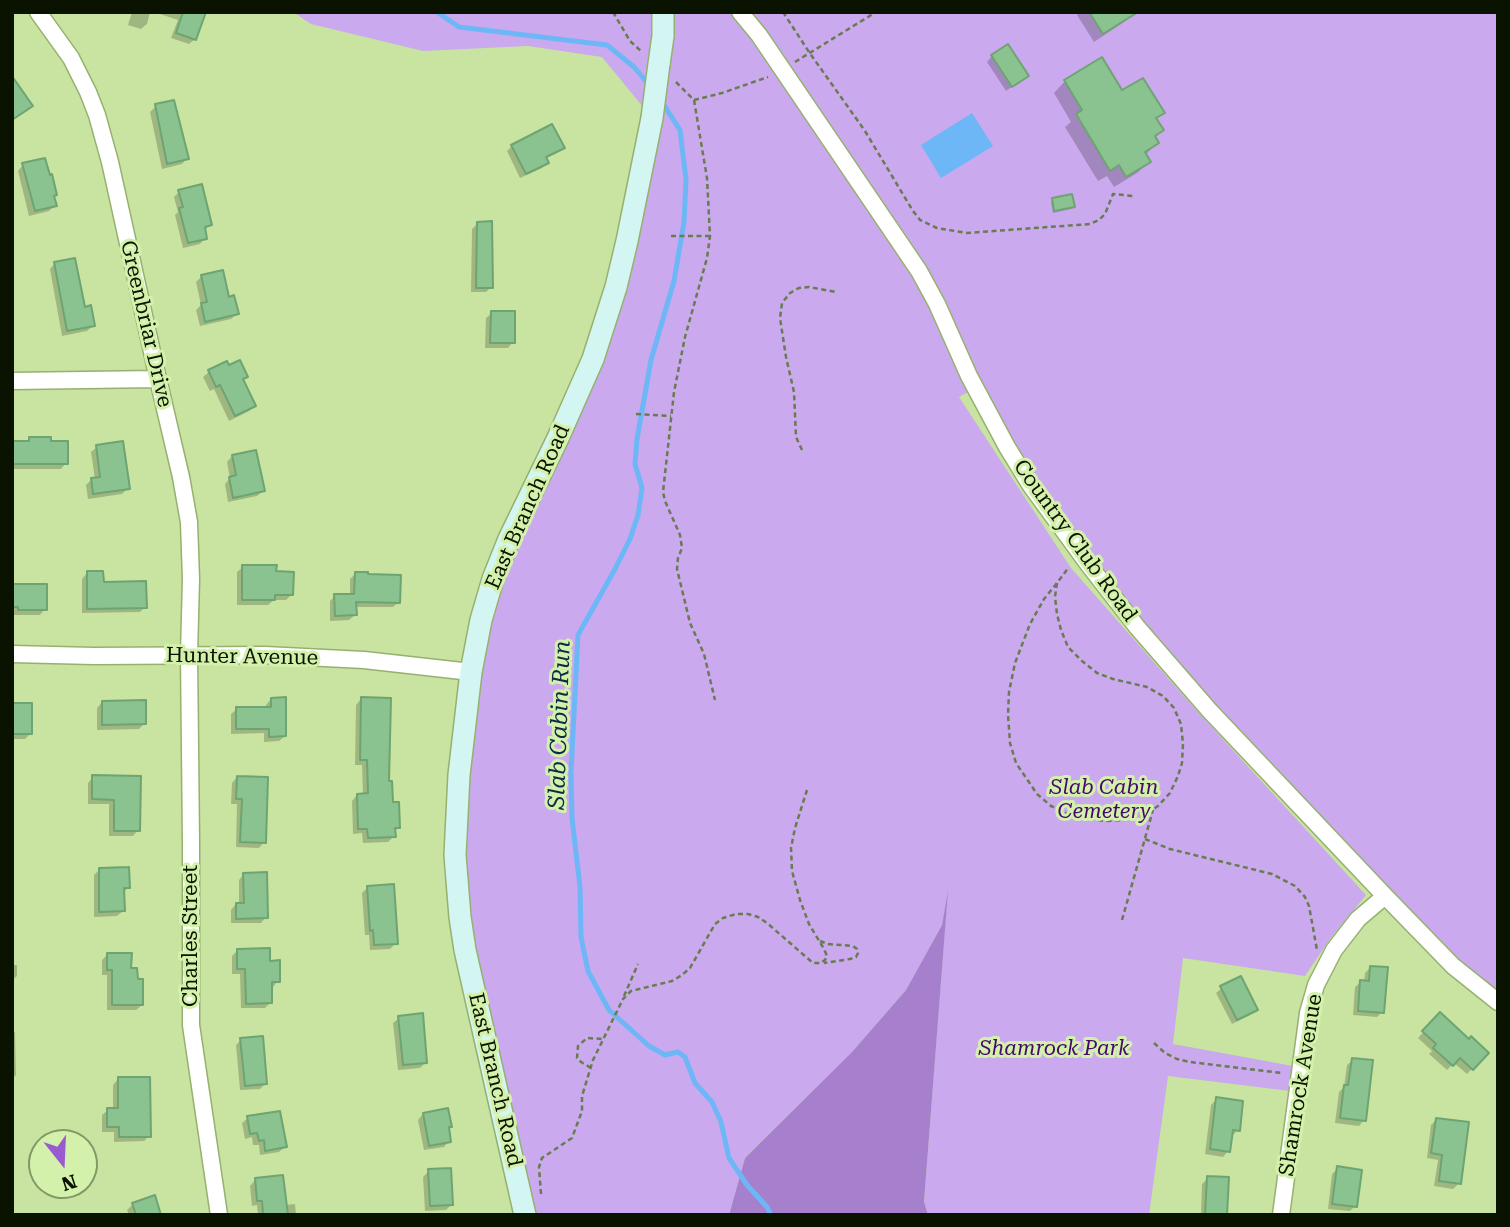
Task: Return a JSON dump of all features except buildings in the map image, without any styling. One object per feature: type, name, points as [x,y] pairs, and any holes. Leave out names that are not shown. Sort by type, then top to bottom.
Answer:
[{"type":"main road","name":"East Branch Road","points":[[534,1209],[465,950],[456,855],[459,775],[471,672],[481,620],[493,579],[593,359],[616,288],[652,118],[663,36],[663,12]]},
{"type":"street","name":"Greenbriar Drive","points":[[38,12],[71,58],[88,92],[110,162],[189,522],[190,654]]},
{"type":"street","name":"Country Club Road","points":[[740,12],[759,35],[919,271],[969,376],[1007,447],[1031,486],[1080,553],[1137,627],[1209,710],[1453,966],[1498,1002]]},
{"type":"street","points":[[12,381],[158,379]]},
{"type":"street","name":"Hunter Avenue","points":[[12,654],[265,655],[364,660],[471,672]]},
{"type":"street","name":"Charles Street","points":[[190,654],[191,1025],[219,1215]]},
{"type":"street","name":"Shamrock Avenue","points":[[1281,1215],[1308,1013],[1317,985],[1334,950],[1358,919],[1385,897]]},
{"type":"path","points":[[613,12],[630,41],[694,100],[707,178],[707,258],[685,337],[674,392],[663,492],[680,535],[682,548],[678,558],[679,578],[690,623],[704,653],[715,700]]},
{"type":"path","points":[[783,12],[865,131],[920,220],[937,228],[967,233],[1090,224],[1105,214],[1113,194],[1133,196]]},
{"type":"path","points":[[671,236],[708,236]]},
{"type":"path","points":[[802,450],[796,437],[794,392],[780,317],[782,303],[790,293],[808,286],[836,292]]},
{"type":"path","points":[[636,414],[672,416]]},
{"type":"path","points":[[1057,583],[1057,614],[1069,647],[1097,673],[1147,687],[1163,696],[1174,708],[1181,724],[1182,763],[1178,776],[1170,793],[1158,806],[1144,815],[1105,821],[1068,814],[1051,806],[1037,794],[1016,764],[1010,743],[1009,692],[1030,624],[1044,599],[1080,553]]},
{"type":"path","points":[[807,790],[791,848],[792,871],[808,924],[827,956],[820,963]]},
{"type":"path","points":[[1122,920],[1153,810]]},
{"type":"path","points":[[1145,839],[1170,849],[1272,874],[1295,886],[1309,906],[1315,946],[1325,969]]},
{"type":"path","points":[[623,999],[631,991],[672,981],[682,975],[690,968],[715,924],[736,914],[758,917],[814,962],[850,959],[858,953],[853,946],[820,941]]},
{"type":"path","points":[[534,1209],[542,1158],[572,1138],[582,1111],[582,1096],[591,1068],[638,964]]},
{"type":"path","points":[[591,1068],[577,1058],[578,1045],[587,1038],[603,1039]]},
{"type":"path","points":[[1154,1044],[1177,1059],[1190,1062],[1300,1075]]},
{"type":"green space","points":[[293,12],[1498,12],[1498,996],[1385,896],[1088,564],[975,388],[959,397],[1071,568],[1197,711],[1366,895],[1330,939],[1305,976],[1183,958],[1173,1044],[1293,1066],[1290,1091],[1168,1076],[1149,1215],[928,1215],[924,1203],[947,900],[942,925],[906,990],[852,1052],[745,1158],[729,1215],[525,1215],[455,855],[481,620],[593,359],[652,118],[602,57],[528,46],[423,51],[311,24]]},
{"type":"shaded area","points":[[948,891],[924,1202],[928,1215],[729,1215],[745,1158],[852,1052],[906,990],[942,925]]},
{"type":"water","points":[[972,113],[993,146],[941,178],[921,145]]},
{"type":"waterway","name":"Slab Cabin Run","points":[[437,12],[459,27],[607,45],[634,67],[650,86]]},
{"type":"waterway","name":"Slab Cabin Run","points":[[660,99],[680,130],[686,180],[684,222],[674,281],[651,360],[637,439],[635,464],[642,488],[638,515],[630,539],[578,635],[571,772],[581,937],[588,971],[609,1010],[649,1046],[665,1055],[678,1052],[685,1057],[695,1083],[712,1102],[721,1122],[729,1158],[771,1215]]},
{"type":"park label","name":"Slab Cabin Cemetery","points":[[1104,800]]},
{"type":"park label","name":"Shamrock Park","points":[[1054,1049]]}]
